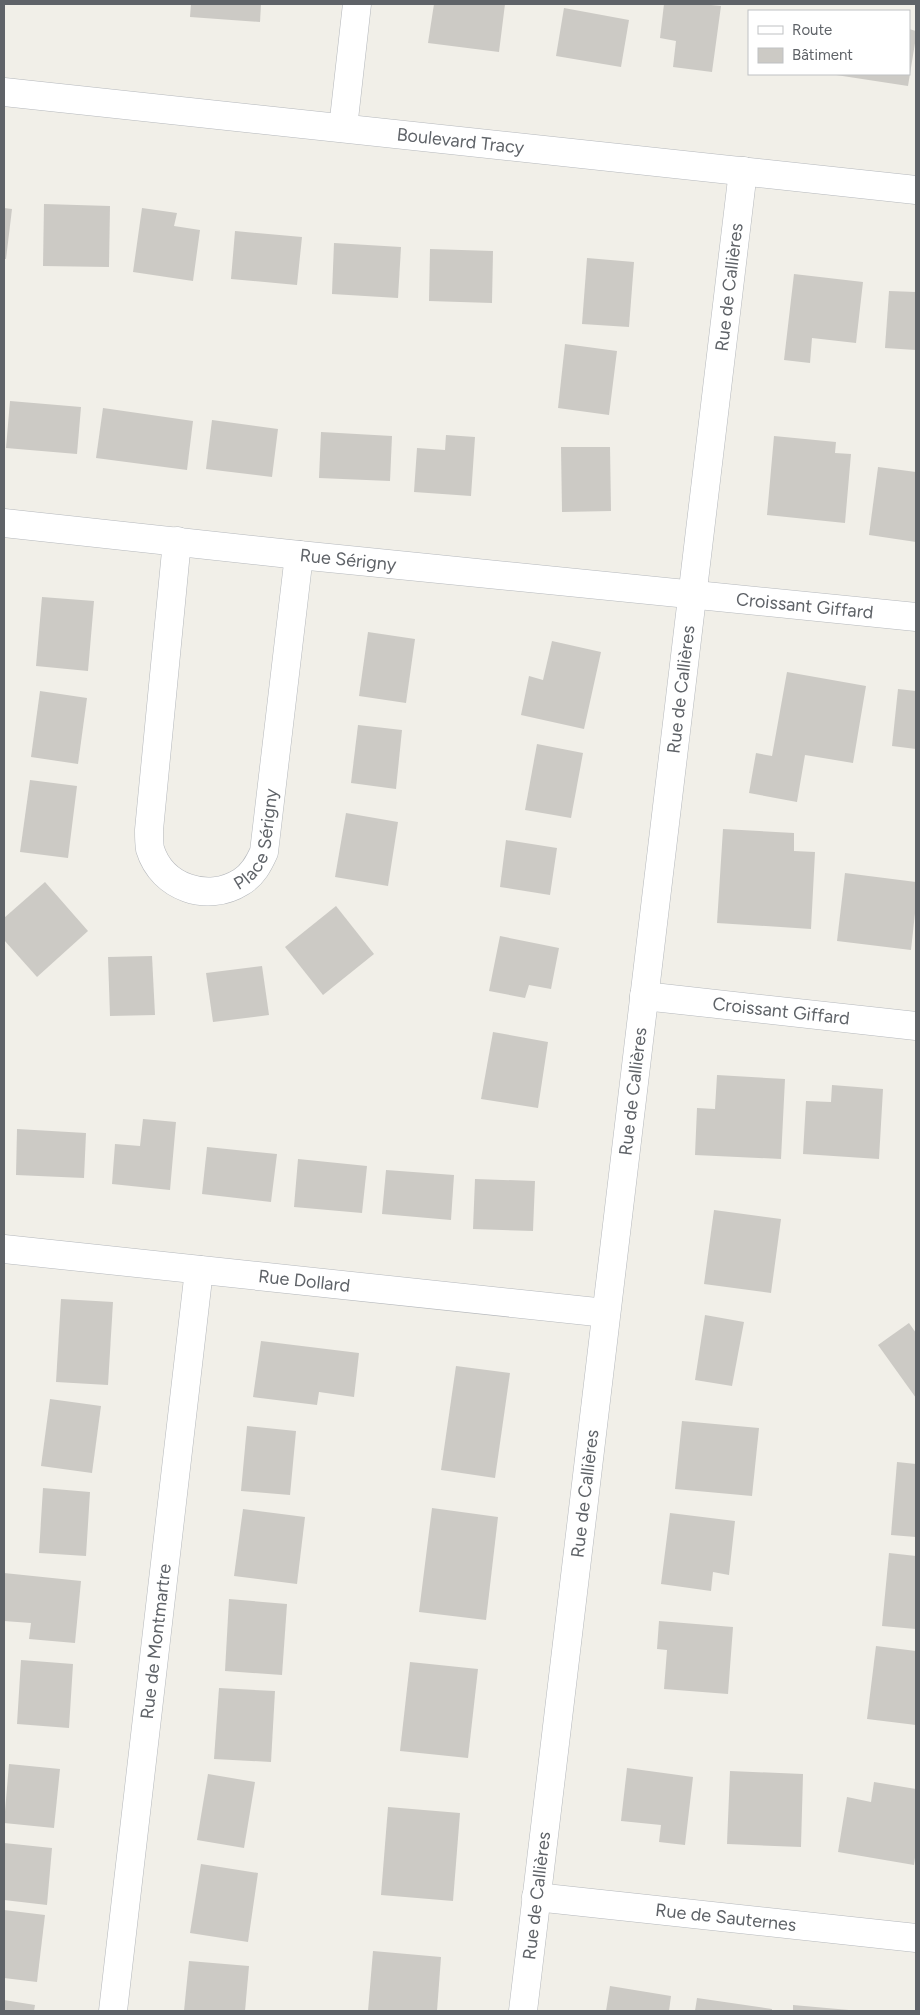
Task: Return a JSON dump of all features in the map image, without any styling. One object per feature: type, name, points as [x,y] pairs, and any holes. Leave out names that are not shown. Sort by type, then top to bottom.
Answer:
[{"type":"street","points":[[343,128],[357,4]]},
{"type":"street","name":"Boulevard Tracy","points":[[4,92],[916,190]]},
{"type":"street","name":"Rue de Callières","points":[[522,2011],[743,171]]},
{"type":"street","name":"Rue Sérigny","points":[[4,524],[692,594]]},
{"type":"street","name":"Place Sérigny","points":[[177,541],[148,830],[150,848],[158,866],[171,880],[188,889],[206,893],[225,890],[242,882],[256,869],[264,852],[299,555]]},
{"type":"street","name":"Croissant Giffard","points":[[692,594],[916,617]]},
{"type":"street","name":"Croissant Giffard","points":[[644,996],[916,1026]]},
{"type":"street","name":"Rue Dollard","points":[[4,1249],[606,1313]]},
{"type":"street","name":"Rue de Montmartre","points":[[114,2011],[199,1270]]},
{"type":"street","name":"Rue de Sauternes","points":[[536,1897],[916,1938]]},
{"type":"building","points":[[191,4],[261,4],[260,22],[190,17]]},
{"type":"building","points":[[434,4],[505,4],[499,52],[428,43]]},
{"type":"building","points":[[664,4],[721,6],[712,72],[673,67],[676,41],[660,38]]},
{"type":"building","points":[[564,8],[629,20],[621,67],[556,56]]},
{"type":"building","points":[[910,29],[916,31],[910,74]]},
{"type":"building","points":[[836,75],[910,75],[908,86]]},
{"type":"building","points":[[44,204],[110,206],[109,267],[43,266]]},
{"type":"building","points":[[4,208],[12,209],[6,259],[4,259]]},
{"type":"building","points":[[142,208],[177,213],[174,226],[200,230],[193,281],[133,272]]},
{"type":"building","points":[[235,231],[302,237],[297,285],[231,279]]},
{"type":"building","points":[[334,243],[401,247],[398,298],[332,294]]},
{"type":"building","points":[[430,249],[493,251],[492,303],[429,301]]},
{"type":"building","points":[[587,258],[634,262],[629,327],[582,324]]},
{"type":"building","points":[[794,274],[863,282],[856,343],[812,338],[810,363],[784,360]]},
{"type":"building","points":[[889,291],[916,292],[916,350],[885,348]]},
{"type":"building","points":[[565,344],[617,351],[609,415],[558,408]]},
{"type":"building","points":[[10,401],[81,407],[77,454],[6,448]]},
{"type":"building","points":[[103,408],[193,421],[187,470],[96,458]]},
{"type":"building","points":[[212,420],[278,429],[272,477],[206,469]]},
{"type":"building","points":[[321,432],[392,436],[390,481],[319,478]]},
{"type":"building","points":[[446,435],[475,437],[471,496],[414,492],[417,448],[445,450]]},
{"type":"building","points":[[774,436],[836,442],[835,453],[851,454],[845,523],[767,515]]},
{"type":"building","points":[[561,447],[610,447],[611,511],[562,512]]},
{"type":"building","points":[[878,467],[916,472],[916,542],[869,535]]},
{"type":"building","points":[[42,597],[94,601],[88,671],[36,666]]},
{"type":"building","points":[[368,632],[415,639],[406,703],[359,696]]},
{"type":"building","points":[[552,641],[601,652],[584,729],[521,715],[529,676],[543,680]]},
{"type":"building","points":[[787,672],[866,686],[853,763],[805,755],[797,802],[749,793],[756,753],[772,756]]},
{"type":"building","points":[[898,689],[916,691],[916,749],[892,746]]},
{"type":"building","points":[[40,691],[87,698],[78,764],[31,757]]},
{"type":"building","points":[[358,725],[402,730],[396,789],[351,783]]},
{"type":"building","points":[[537,744],[583,753],[571,818],[525,810]]},
{"type":"building","points":[[30,780],[77,786],[68,858],[20,852]]},
{"type":"building","points":[[346,813],[398,822],[388,886],[335,877]]},
{"type":"building","points":[[723,829],[794,833],[794,851],[815,852],[811,929],[717,923]]},
{"type":"building","points":[[506,840],[557,848],[550,895],[500,887]]},
{"type":"building","points":[[845,873],[916,882],[916,904],[911,950],[837,941]]},
{"type":"building","points":[[45,882],[88,931],[37,977],[4,940],[4,918]]},
{"type":"building","points":[[336,906],[374,954],[323,995],[285,947]]},
{"type":"building","points":[[500,936],[559,948],[551,989],[529,985],[525,998],[489,991]]},
{"type":"building","points":[[152,956],[155,1015],[110,1016],[108,957]]},
{"type":"building","points":[[262,966],[269,1015],[213,1022],[206,973]]},
{"type":"building","points":[[493,1032],[548,1042],[538,1108],[481,1099]]},
{"type":"building","points":[[717,1075],[785,1079],[781,1159],[695,1155],[697,1108],[715,1109]]},
{"type":"building","points":[[832,1085],[883,1089],[879,1159],[803,1154],[806,1101],[831,1102]]},
{"type":"building","points":[[143,1119],[176,1122],[170,1190],[112,1184],[115,1144],[140,1146]]},
{"type":"building","points":[[17,1129],[86,1133],[84,1178],[16,1175]]},
{"type":"building","points":[[207,1147],[277,1154],[271,1202],[202,1194]]},
{"type":"building","points":[[298,1159],[367,1166],[362,1213],[294,1207]]},
{"type":"building","points":[[386,1170],[454,1175],[451,1220],[382,1214]]},
{"type":"building","points":[[475,1179],[535,1181],[533,1231],[473,1229]]},
{"type":"building","points":[[714,1210],[781,1219],[771,1293],[704,1284]]},
{"type":"building","points":[[61,1299],[113,1302],[108,1385],[56,1382]]},
{"type":"building","points":[[705,1315],[744,1322],[732,1386],[695,1380]]},
{"type":"building","points":[[909,1323],[916,1333],[916,1398],[878,1345]]},
{"type":"building","points":[[261,1341],[359,1353],[354,1397],[319,1392],[317,1405],[253,1397]]},
{"type":"building","points":[[456,1366],[510,1373],[495,1478],[441,1470]]},
{"type":"building","points":[[50,1399],[101,1406],[92,1473],[41,1466]]},
{"type":"building","points":[[682,1421],[759,1428],[752,1496],[675,1489]]},
{"type":"building","points":[[247,1426],[296,1431],[290,1495],[241,1491]]},
{"type":"building","points":[[897,1462],[916,1464],[916,1537],[891,1535]]},
{"type":"building","points":[[43,1488],[90,1492],[86,1556],[39,1553]]},
{"type":"building","points":[[432,1508],[498,1517],[486,1620],[419,1612]]},
{"type":"building","points":[[243,1509],[305,1517],[297,1584],[234,1576]]},
{"type":"building","points":[[670,1513],[735,1521],[729,1575],[713,1572],[711,1591],[661,1584]]},
{"type":"building","points":[[889,1553],[916,1556],[916,1629],[882,1626]]},
{"type":"building","points":[[4,1573],[81,1581],[75,1643],[29,1639],[31,1623],[4,1621]]},
{"type":"building","points":[[229,1599],[287,1604],[282,1675],[225,1671]]},
{"type":"building","points":[[659,1621],[733,1627],[728,1694],[664,1689],[667,1650],[657,1649]]},
{"type":"building","points":[[876,1646],[916,1651],[916,1725],[867,1719]]},
{"type":"building","points":[[21,1660],[73,1664],[69,1728],[17,1724]]},
{"type":"building","points":[[410,1662],[478,1669],[468,1758],[400,1751]]},
{"type":"building","points":[[219,1688],[275,1691],[271,1762],[214,1759]]},
{"type":"building","points":[[9,1764],[60,1769],[54,1828],[4,1823]]},
{"type":"building","points":[[627,1768],[693,1777],[685,1845],[659,1842],[661,1825],[621,1821]]},
{"type":"building","points":[[730,1771],[803,1774],[801,1847],[727,1844]]},
{"type":"building","points":[[208,1774],[255,1782],[244,1848],[197,1840]]},
{"type":"building","points":[[874,1782],[916,1789],[916,1850],[914,1865],[838,1852],[847,1797],[871,1802]]},
{"type":"building","points":[[388,1807],[460,1813],[453,1901],[381,1895]]},
{"type":"building","points":[[4,1843],[52,1848],[47,1905],[4,1900]]},
{"type":"building","points":[[201,1864],[258,1873],[248,1942],[190,1933]]},
{"type":"building","points":[[4,1910],[45,1915],[37,1982],[4,1978]]},
{"type":"building","points":[[373,1951],[441,1957],[437,2011],[368,2011]]},
{"type":"building","points":[[189,1961],[249,1966],[245,2011],[184,2011]]},
{"type":"building","points":[[610,1986],[671,1996],[669,2011],[606,2011]]},
{"type":"building","points":[[697,1998],[772,2009],[772,2011],[695,2011]]},
{"type":"building","points":[[4,2000],[35,2005],[34,2011],[4,2011]]},
{"type":"building","points":[[793,2005],[849,2010],[849,2011],[793,2011]]}]
